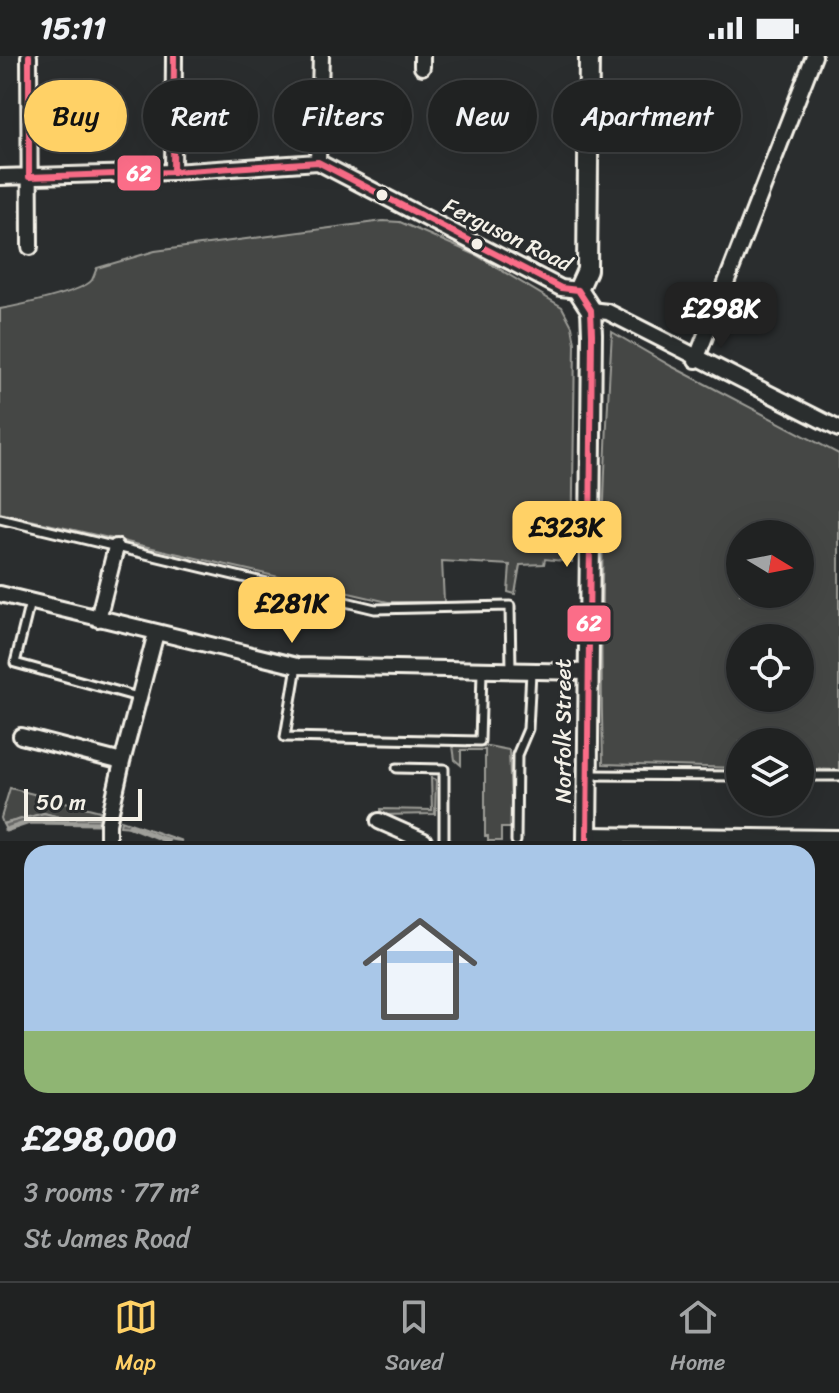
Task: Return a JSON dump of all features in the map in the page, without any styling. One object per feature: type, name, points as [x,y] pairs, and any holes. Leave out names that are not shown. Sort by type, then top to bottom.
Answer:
[{"type":"street","points":[[29,56],[30,247]]},
{"type":"street","points":[[173,172],[174,56]]},
{"type":"street","points":[[0,177],[173,172],[318,162],[321,56]]},
{"type":"street","points":[[589,56],[587,270],[578,290],[591,310],[608,312],[696,360],[839,429]]},
{"type":"street","points":[[696,360],[814,56]]},
{"type":"street","name":"Ferguson Road","points":[[318,162],[561,288],[578,290]]},
{"type":"street","name":"Norfolk Street","points":[[587,838],[591,310]]},
{"type":"street","points":[[98,619],[116,547]]},
{"type":"street","points":[[0,594],[297,666],[587,672]]},
{"type":"street","points":[[108,841],[108,824],[122,762],[156,633]]},
{"type":"street","points":[[21,736],[122,762]]},
{"type":"street","points":[[379,821],[424,841]]},
{"type":"street","points":[[587,838],[839,838]]},
{"type":"lane","points":[[0,519],[375,609],[510,606],[511,672]]},
{"type":"lane","points":[[30,602],[15,663],[138,697]]},
{"type":"lane","points":[[297,666],[285,737],[480,741],[482,672]]},
{"type":"lane","points":[[516,841],[517,755],[528,729],[531,672]]},
{"type":"lane","points":[[397,768],[444,769],[444,841]]},
{"type":"lane","points":[[588,775],[726,776]]},
{"type":"lane","points":[[814,776],[839,776]]},
{"type":"shaded area","points":[[383,221],[400,222],[476,255],[562,307],[572,326],[575,343],[572,562],[545,559],[544,564],[520,565],[515,594],[508,592],[510,565],[442,561],[444,602],[388,602],[0,513],[0,309],[76,289],[92,280],[97,268],[155,251]]},
{"type":"shaded area","points":[[612,332],[839,454],[839,770],[814,769],[814,728],[726,728],[726,768],[603,764],[604,494]]},
{"type":"shaded area","points":[[453,746],[488,746],[509,750],[512,828],[501,828],[501,841],[488,841],[488,836],[485,836],[485,750],[461,750],[461,765],[455,760]]},
{"type":"shaded area","points":[[431,778],[436,780],[435,814],[381,815],[381,809],[432,810]]},
{"type":"shaded area","points":[[10,788],[100,811],[99,818],[63,818],[44,813],[3,824],[1,818]]},
{"type":"shaded area","points":[[44,813],[63,818],[99,818],[98,823],[30,822],[6,830],[3,824]]},
{"type":"shaded area","points":[[121,820],[182,841],[120,826]]},
{"type":"waterway","points":[[6,830],[30,822],[98,823]]},
{"type":"waterway","points":[[130,826],[167,841]]},
{"type":"transit line","name":"62","points":[[29,56],[29,177],[173,172],[318,162],[561,288],[578,290]]},
{"type":"transit line","name":"62","points":[[173,172],[174,56]]},
{"type":"transit line","name":"62","points":[[578,290],[591,310],[592,334],[587,841]]}]
